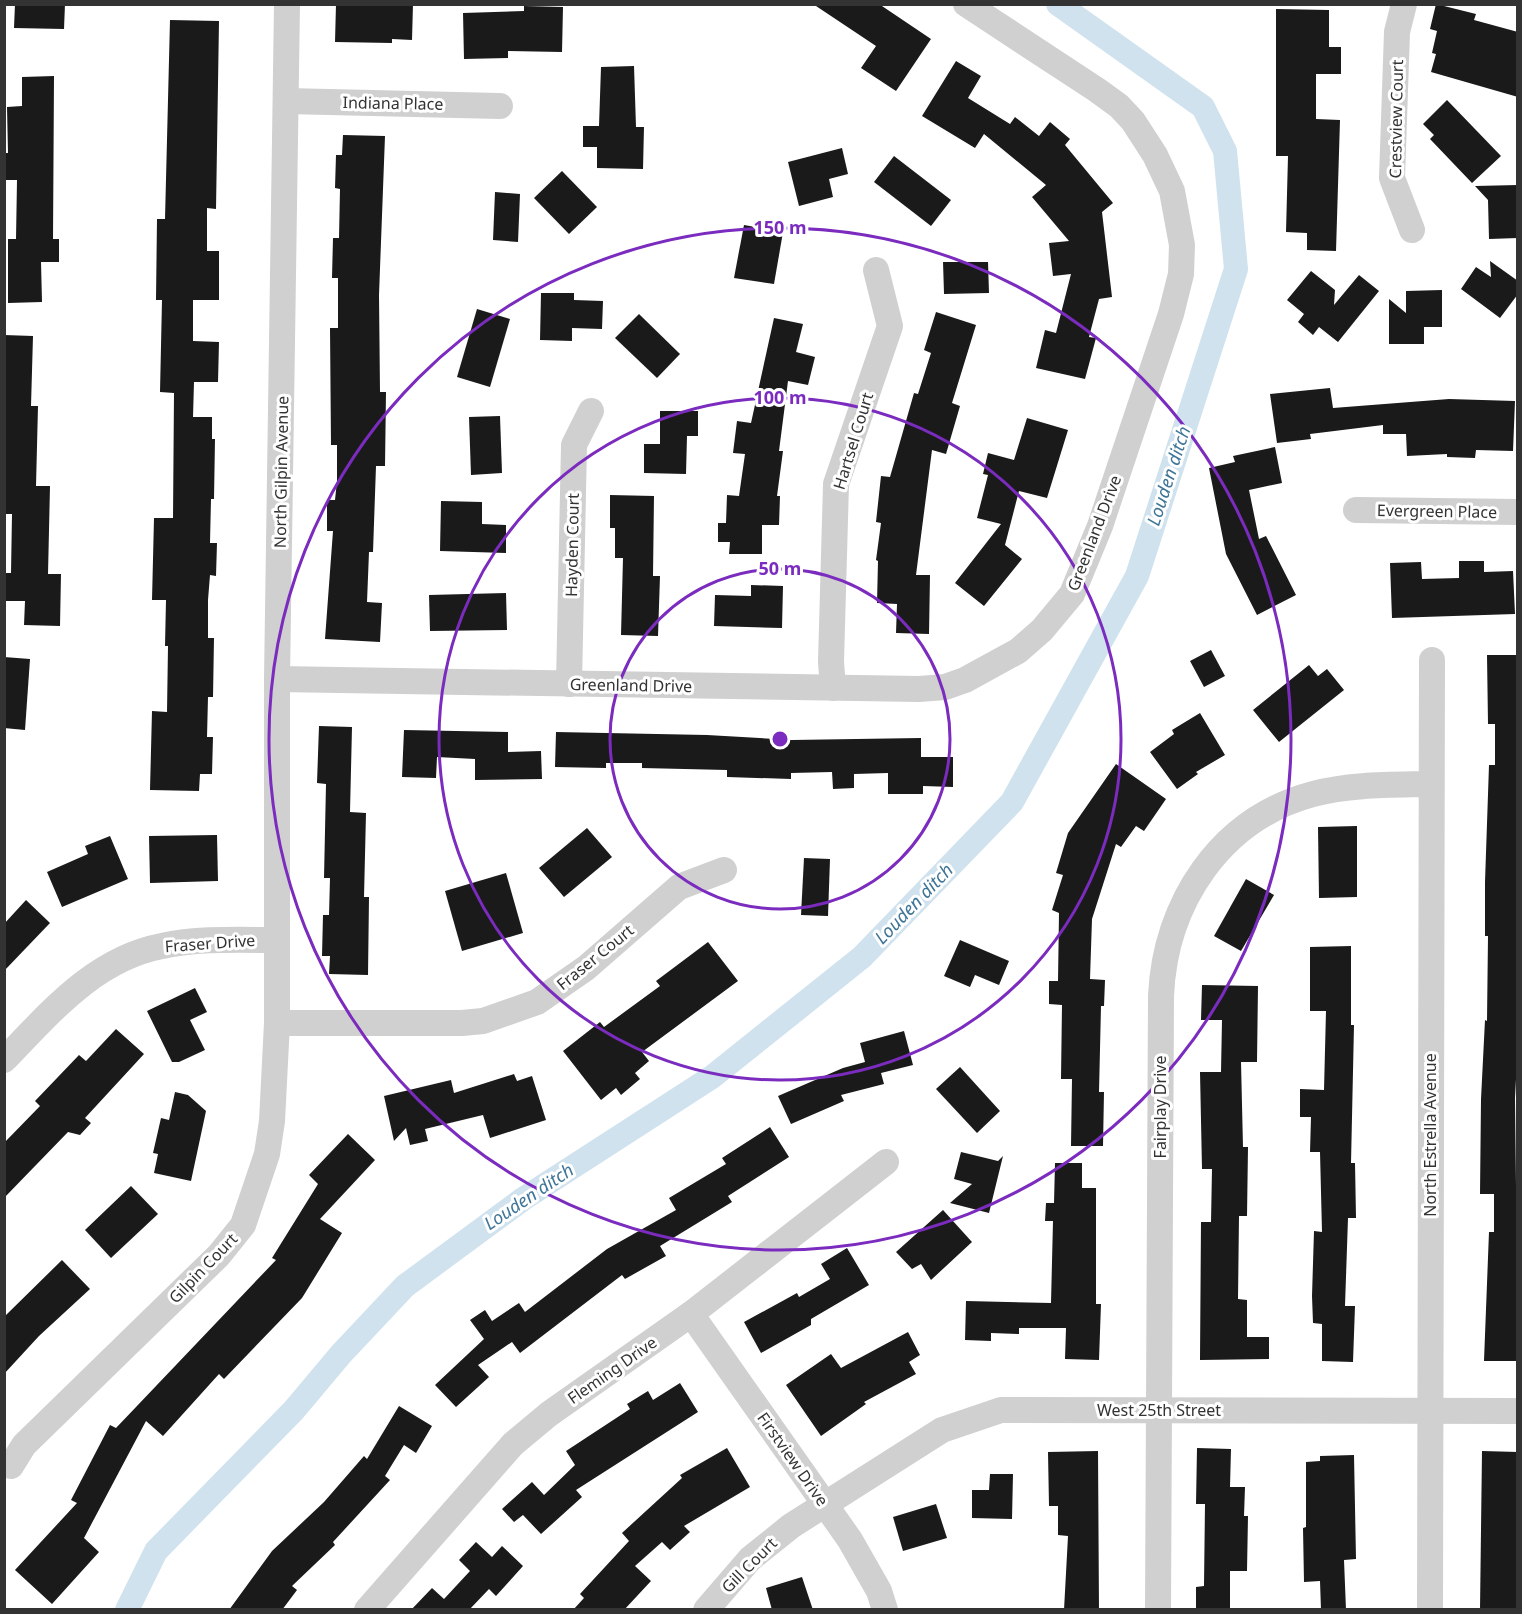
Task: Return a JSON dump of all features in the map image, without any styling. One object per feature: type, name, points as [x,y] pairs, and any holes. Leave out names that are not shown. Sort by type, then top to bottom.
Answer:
[{"type":"street","name":"North Gilpin Avenue","points":[[276,940],[288,4]]},
{"type":"street","name":"Greenland Drive","points":[[278,679],[833,688],[945,687],[1002,662],[1042,630],[1072,594],[1100,526],[1171,314],[1181,274],[1182,245],[1172,191],[1155,155],[1133,121],[1119,106],[1097,90],[966,4]]},
{"type":"street","name":"Crestview Court","points":[[1404,4],[1397,32],[1392,178],[1412,230]]},
{"type":"street","name":"Indiana Place","points":[[286,100],[500,106]]},
{"type":"street","name":"Hartsel Court","points":[[833,688],[831,662],[836,484],[890,326],[876,270]]},
{"type":"street","name":"Hayden Court","points":[[569,684],[574,445],[591,411]]},
{"type":"street","name":"Evergreen Place","points":[[1356,510],[1518,512]]},
{"type":"street","name":"North Estrella Avenue","points":[[1430,1610],[1432,660]]},
{"type":"street","name":"Fairplay Drive","points":[[1158,1610],[1157,1410],[1161,996],[1162,962],[1172,927],[1187,894],[1205,866],[1227,842],[1256,819],[1283,803],[1337,789],[1431,784]]},
{"type":"street","name":"Fraser Court","points":[[277,1023],[462,1023],[483,1021],[515,1011],[571,980],[679,887],[724,870]]},
{"type":"street","name":"Gilpin Court","points":[[11,1466],[24,1445],[219,1255],[243,1225],[267,1154],[272,1121],[277,1023],[276,940]]},
{"type":"street","name":"Fraser Drive","points":[[4,1060],[65,997],[86,980],[113,964],[161,946],[208,941],[276,940]]},
{"type":"street","name":"Fleming Drive","points":[[367,1610],[513,1444],[549,1414],[691,1314],[886,1161]]},
{"type":"street","name":"Firstview Drive","points":[[691,1314],[826,1506],[879,1591],[885,1610]]},
{"type":"street","name":"West 25th Street","points":[[826,1506],[942,1430],[1001,1410],[1518,1411]]},
{"type":"street","name":"Gill Court","points":[[706,1610],[764,1546],[826,1506]]},
{"type":"building","points":[[15,4],[65,4],[64,29],[14,28]]},
{"type":"building","points":[[336,4],[413,4],[412,40],[392,39],[392,43],[335,42]]},
{"type":"building","points":[[813,4],[879,4],[931,39],[896,91],[861,68],[876,46]]},
{"type":"building","points":[[1436,4],[1476,14],[1474,20],[1518,32],[1518,97],[1431,72],[1436,54],[1432,53],[1437,31],[1430,29]]},
{"type":"building","points":[[524,6],[563,7],[562,52],[508,51],[508,58],[464,59],[463,13],[524,11]]},
{"type":"building","points":[[1276,9],[1329,10],[1329,47],[1341,47],[1341,74],[1316,74],[1316,119],[1340,120],[1336,251],[1307,250],[1307,233],[1286,232],[1288,156],[1276,156]]},
{"type":"building","points":[[170,20],[219,21],[216,209],[207,208],[207,251],[219,251],[219,300],[193,300],[193,341],[219,342],[218,382],[194,382],[193,417],[212,417],[212,439],[215,439],[214,499],[211,499],[210,543],[217,543],[216,576],[210,575],[208,600],[208,638],[214,638],[213,697],[208,697],[207,737],[213,737],[212,774],[200,774],[199,791],[150,790],[152,711],[167,712],[168,646],[165,646],[166,600],[152,600],[154,518],[173,518],[174,393],[160,392],[162,300],[156,300],[157,219],[165,219]]},
{"type":"building","points":[[956,61],[981,76],[968,98],[1010,124],[1015,117],[1039,136],[1050,122],[1070,139],[1065,145],[1113,203],[1102,212],[1112,297],[1099,299],[1089,337],[1096,338],[1085,379],[1036,368],[1045,330],[1056,333],[1071,274],[1053,276],[1049,243],[1069,241],[1032,197],[1046,185],[984,134],[975,148],[922,116]]},
{"type":"building","points":[[634,66],[636,127],[644,127],[643,169],[597,168],[597,147],[583,147],[583,126],[599,126],[601,67]]},
{"type":"building","points":[[54,76],[53,239],[59,239],[59,262],[41,262],[42,302],[8,303],[8,239],[16,239],[17,180],[5,180],[5,153],[8,153],[7,107],[22,106],[22,77]]},
{"type":"building","points":[[1447,100],[1501,156],[1472,183],[1430,139],[1434,135],[1423,124]]},
{"type":"building","points":[[343,135],[385,136],[379,295],[380,392],[386,392],[385,466],[376,466],[373,552],[369,552],[367,602],[382,603],[380,642],[325,639],[333,531],[327,531],[327,500],[335,500],[337,481],[337,445],[331,445],[330,328],[338,328],[338,278],[332,278],[333,238],[339,238],[340,189],[335,188],[336,155],[342,155]]},
{"type":"building","points":[[842,148],[848,174],[829,179],[833,197],[799,206],[788,162]]},
{"type":"building","points":[[894,156],[951,200],[931,226],[874,182]]},
{"type":"building","points":[[562,171],[597,207],[569,234],[534,198]]},
{"type":"building","points":[[1518,185],[1518,238],[1489,239],[1488,200],[1475,186]]},
{"type":"building","points":[[495,192],[520,194],[518,242],[493,240]]},
{"type":"building","points":[[744,225],[783,232],[774,284],[734,278]]},
{"type":"building","points":[[1490,261],[1518,281],[1518,294],[1500,318],[1461,289],[1476,267],[1491,277]]},
{"type":"building","points":[[943,262],[988,262],[989,293],[944,294]]},
{"type":"building","points":[[1311,271],[1335,290],[1334,305],[1359,275],[1379,291],[1338,342],[1319,327],[1313,335],[1298,322],[1304,314],[1287,300]]},
{"type":"building","points":[[1442,290],[1442,327],[1424,327],[1424,344],[1389,344],[1389,299],[1406,313],[1406,291]]},
{"type":"building","points":[[541,293],[574,293],[574,300],[603,301],[602,329],[572,328],[572,341],[540,340]]},
{"type":"building","points":[[477,309],[510,319],[490,387],[457,377]]},
{"type":"building","points":[[936,312],[976,325],[952,403],[960,406],[946,454],[932,450],[916,575],[930,575],[929,634],[896,633],[897,604],[877,603],[878,561],[876,560],[881,523],[876,522],[881,476],[890,477],[914,393],[918,394],[931,353],[924,350]]},
{"type":"building","points":[[639,314],[680,354],[657,378],[615,338]]},
{"type":"building","points":[[774,318],[803,324],[796,352],[815,357],[808,385],[788,381],[779,451],[783,451],[777,496],[780,496],[779,525],[762,525],[762,554],[729,554],[730,542],[718,542],[718,523],[726,523],[727,495],[739,496],[745,454],[733,453],[737,421],[751,423]]},
{"type":"building","points":[[4,335],[33,336],[31,406],[38,406],[36,486],[50,486],[48,574],[61,574],[60,626],[24,625],[25,601],[4,601],[4,573],[11,573],[12,514],[4,514]]},
{"type":"building","points":[[1330,388],[1333,408],[1449,399],[1515,401],[1513,451],[1476,450],[1475,458],[1447,457],[1447,454],[1407,456],[1406,434],[1383,434],[1383,425],[1310,434],[1311,439],[1277,443],[1270,394]]},
{"type":"building","points":[[660,411],[698,411],[698,436],[687,436],[686,474],[644,473],[644,444],[660,444]]},
{"type":"building","points":[[500,416],[502,473],[471,475],[469,417]]},
{"type":"building","points":[[1027,418],[1068,430],[1047,498],[1019,491],[1005,545],[1022,559],[984,606],[955,583],[1001,524],[977,518],[988,475],[983,474],[988,453],[1014,460]]},
{"type":"building","points":[[1275,447],[1282,483],[1249,490],[1259,539],[1266,536],[1296,595],[1257,615],[1226,554],[1209,468],[1235,462],[1233,456]]},
{"type":"building","points":[[610,495],[654,496],[653,576],[660,576],[658,636],[621,635],[623,558],[615,558],[615,528],[610,528]]},
{"type":"building","points":[[441,501],[482,502],[482,524],[506,525],[506,553],[440,551]]},
{"type":"building","points":[[1459,561],[1484,561],[1484,572],[1513,571],[1515,614],[1392,618],[1390,563],[1421,562],[1422,579],[1459,578]]},
{"type":"building","points":[[751,585],[783,586],[782,628],[714,626],[715,595],[751,596]]},
{"type":"building","points":[[506,593],[507,630],[430,631],[429,595]]},
{"type":"building","points":[[1211,650],[1225,676],[1204,687],[1190,661]]},
{"type":"building","points":[[1487,655],[1518,655],[1518,1042],[1515,1098],[1518,1361],[1484,1361],[1489,1232],[1494,1232],[1494,1194],[1480,1194],[1481,1099],[1485,1020],[1487,1021],[1488,936],[1485,936],[1485,882],[1489,765],[1495,765],[1495,724],[1488,724]]},
{"type":"building","points":[[4,657],[30,659],[25,730],[4,728]]},
{"type":"building","points":[[1309,665],[1318,676],[1327,669],[1344,690],[1279,742],[1253,710]]},
{"type":"building","points":[[1200,713],[1225,755],[1196,772],[1198,774],[1177,789],[1150,752],[1174,734],[1172,730]]},
{"type":"building","points":[[319,726],[352,727],[350,812],[366,813],[364,897],[369,897],[368,975],[329,974],[330,956],[322,956],[323,915],[329,915],[330,878],[324,878],[326,784],[317,783]]},
{"type":"building","points":[[404,730],[508,732],[508,752],[541,751],[542,779],[475,780],[475,759],[437,757],[436,778],[402,777]]},
{"type":"building","points":[[556,732],[707,735],[792,740],[921,738],[921,757],[953,757],[953,787],[923,786],[923,794],[888,794],[888,773],[854,774],[854,788],[833,789],[832,772],[791,773],[791,779],[727,777],[727,770],[642,768],[642,763],[606,763],[606,768],[555,767]]},
{"type":"building","points":[[1116,764],[1166,799],[1144,831],[1136,826],[1121,847],[1116,844],[1092,919],[1090,979],[1105,980],[1104,1006],[1101,1006],[1099,1092],[1104,1092],[1103,1146],[1071,1146],[1072,1079],[1061,1079],[1062,1005],[1049,1004],[1049,981],[1058,981],[1059,913],[1052,910],[1063,875],[1056,873],[1068,833]]},
{"type":"building","points":[[1357,826],[1357,897],[1319,898],[1318,827]]},
{"type":"building","points":[[587,828],[612,857],[564,897],[539,868]]},
{"type":"building","points":[[217,835],[218,881],[150,883],[149,836]]},
{"type":"building","points":[[110,836],[128,879],[62,907],[47,872],[88,854],[85,846]]},
{"type":"building","points":[[804,858],[830,859],[828,916],[801,915]]},
{"type":"building","points":[[506,873],[523,933],[462,951],[445,891]]},
{"type":"building","points":[[1246,879],[1274,895],[1241,951],[1214,936]]},
{"type":"building","points":[[26,900],[50,923],[4,971],[4,924]]},
{"type":"building","points":[[960,940],[1009,961],[999,985],[975,975],[970,987],[944,976]]},
{"type":"building","points":[[708,942],[738,981],[642,1052],[649,1061],[635,1073],[640,1079],[621,1095],[616,1088],[601,1100],[563,1051],[600,1022],[604,1027],[660,986],[656,981]]},
{"type":"building","points":[[1351,946],[1351,1025],[1354,1025],[1351,1163],[1355,1163],[1356,1218],[1348,1218],[1345,1306],[1355,1306],[1353,1362],[1322,1361],[1322,1324],[1313,1323],[1312,1296],[1314,1231],[1322,1232],[1320,1152],[1310,1152],[1311,1117],[1300,1117],[1300,1089],[1324,1090],[1326,1011],[1310,1011],[1310,947]]},
{"type":"building","points":[[1202,985],[1258,986],[1257,1062],[1241,1062],[1243,1147],[1248,1147],[1247,1216],[1239,1216],[1238,1299],[1247,1300],[1247,1337],[1269,1337],[1269,1359],[1200,1360],[1201,1222],[1211,1222],[1212,1169],[1202,1169],[1200,1072],[1221,1072],[1222,1020],[1201,1020]]},
{"type":"building","points":[[195,988],[207,1012],[190,1020],[205,1050],[179,1062],[172,1062],[147,1011]]},
{"type":"building","points":[[116,1029],[144,1054],[85,1118],[91,1123],[80,1135],[68,1132],[4,1198],[4,1143],[40,1106],[35,1101],[79,1055],[86,1061]]},
{"type":"building","points":[[904,1031],[913,1065],[881,1073],[884,1084],[841,1095],[844,1101],[791,1124],[778,1096],[843,1068],[865,1062],[860,1043]]},
{"type":"building","points":[[960,1067],[1000,1111],[977,1133],[936,1089]]},
{"type":"building","points":[[514,1074],[517,1081],[532,1076],[546,1120],[490,1138],[483,1115],[425,1129],[428,1141],[410,1145],[406,1128],[394,1141],[384,1096],[451,1080],[454,1093]]},
{"type":"building","points":[[175,1092],[188,1095],[206,1111],[191,1181],[154,1173],[158,1154],[153,1153],[161,1118],[169,1120]]},
{"type":"building","points":[[770,1127],[789,1157],[728,1196],[732,1202],[660,1246],[666,1256],[625,1279],[622,1275],[520,1353],[512,1342],[478,1365],[489,1377],[456,1407],[435,1385],[484,1339],[470,1320],[485,1310],[492,1321],[519,1303],[525,1312],[607,1249],[676,1210],[669,1198],[726,1164],[722,1158]]},
{"type":"building","points":[[348,1134],[375,1160],[320,1219],[342,1233],[302,1298],[224,1379],[219,1374],[163,1436],[146,1421],[84,1538],[99,1552],[52,1604],[15,1570],[77,1503],[71,1500],[110,1425],[116,1428],[276,1260],[272,1258],[318,1184],[309,1175]]},
{"type":"building","points":[[961,1152],[998,1161],[1003,1156],[989,1213],[950,1203],[972,1184],[954,1179]]},
{"type":"building","points":[[1055,1163],[1082,1163],[1082,1188],[1096,1188],[1096,1304],[1101,1304],[1099,1360],[1065,1359],[1066,1328],[1019,1328],[1019,1334],[991,1333],[991,1341],[965,1340],[966,1301],[1051,1303],[1053,1221],[1045,1221],[1046,1203],[1054,1203]]},
{"type":"building","points":[[131,1186],[158,1214],[111,1258],[85,1230]]},
{"type":"building","points":[[943,1210],[972,1242],[931,1280],[921,1264],[912,1269],[896,1252]]},
{"type":"building","points":[[847,1248],[869,1285],[811,1319],[811,1325],[761,1353],[744,1322],[797,1293],[799,1297],[830,1279],[821,1264]]},
{"type":"building","points":[[62,1260],[90,1289],[39,1336],[4,1374],[4,1317]]},
{"type":"building","points":[[908,1332],[920,1355],[909,1362],[916,1374],[864,1402],[866,1404],[821,1436],[786,1385],[831,1354],[841,1368]]},
{"type":"building","points":[[680,1383],[698,1412],[576,1490],[582,1497],[541,1534],[523,1515],[514,1522],[502,1509],[532,1482],[544,1495],[575,1465],[566,1451],[630,1409],[627,1404],[648,1391],[653,1400]]},
{"type":"building","points":[[399,1406],[432,1426],[416,1453],[404,1445],[385,1476],[390,1480],[333,1542],[335,1545],[292,1586],[297,1590],[282,1610],[229,1610],[272,1551],[324,1502],[364,1456],[367,1459]]},
{"type":"building","points":[[727,1448],[750,1487],[684,1526],[690,1532],[670,1550],[662,1542],[635,1566],[651,1581],[624,1610],[573,1610],[584,1598],[580,1594],[629,1541],[622,1533],[682,1478],[680,1475]]},
{"type":"building","points":[[1197,1448],[1231,1449],[1230,1487],[1245,1487],[1244,1516],[1248,1516],[1247,1571],[1230,1571],[1230,1610],[1196,1610],[1196,1587],[1204,1586],[1205,1504],[1196,1504]]},
{"type":"building","points":[[1098,1451],[1099,1610],[1064,1610],[1068,1536],[1058,1535],[1058,1506],[1049,1506],[1048,1452]]},
{"type":"building","points":[[1482,1451],[1518,1452],[1516,1610],[1480,1610]]},
{"type":"building","points":[[1354,1455],[1356,1559],[1344,1560],[1346,1610],[1321,1610],[1320,1581],[1304,1582],[1303,1528],[1306,1527],[1306,1462],[1320,1461],[1320,1456]]},
{"type":"building","points":[[990,1474],[1013,1474],[1012,1519],[972,1518],[972,1490],[989,1490]]},
{"type":"building","points":[[936,1504],[947,1538],[903,1551],[893,1517]]},
{"type":"building","points":[[476,1542],[492,1557],[502,1546],[523,1566],[496,1596],[489,1589],[469,1610],[411,1610],[432,1588],[444,1599],[470,1571],[459,1560]]},
{"type":"building","points":[[802,1577],[813,1610],[772,1610],[766,1588]]},
{"type":"waterway","name":"Louden ditch","points":[[127,1610],[156,1551],[294,1410],[341,1354],[405,1286],[523,1199],[712,1077],[862,957],[1012,802],[1137,576],[1236,269],[1225,151],[1203,107],[1058,4]]}]
